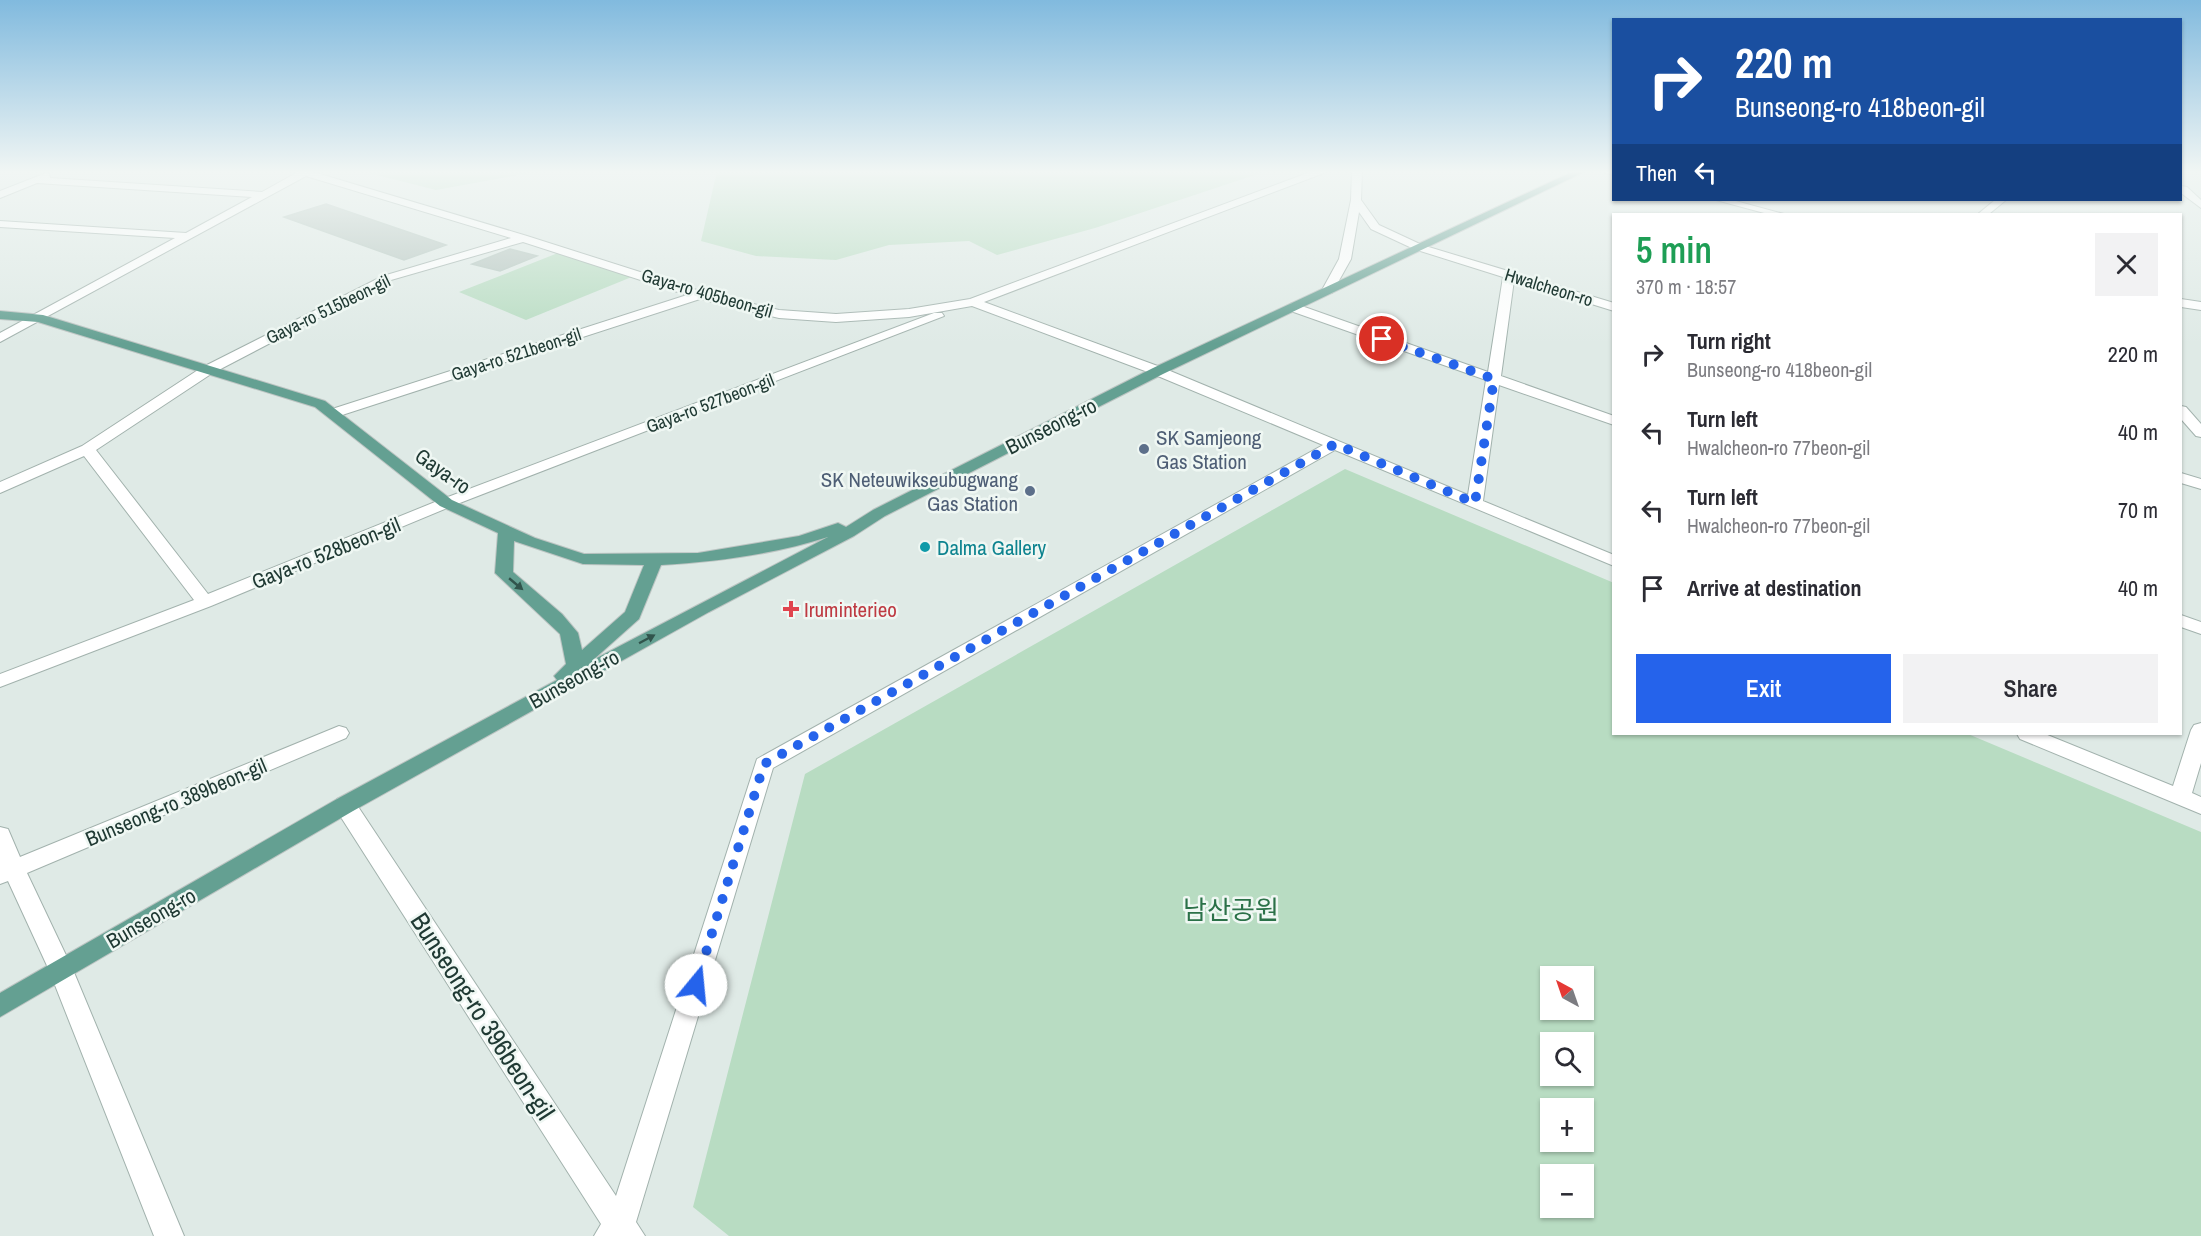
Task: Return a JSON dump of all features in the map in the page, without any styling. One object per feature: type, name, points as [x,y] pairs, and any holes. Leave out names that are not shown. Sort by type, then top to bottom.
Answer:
[{"type":"main road","name":"Bunseong-ro","points":[[0,1006],[345,805],[540,697],[848,533],[879,513],[1158,371],[1459,229]]},
{"type":"main road","name":"Gaya-ro","points":[[0,315],[39,318],[320,404],[446,503],[529,542],[583,559],[698,558],[802,540],[879,513]]},
{"type":"main road","points":[[506,531],[504,573],[556,618],[569,633],[576,665]]},
{"type":"main road","points":[[540,697],[633,615],[654,560]]},
{"type":"street","points":[[74,229],[189,236]]},
{"type":"street","points":[[0,338],[202,229]]},
{"type":"street","name":"Gaya-ro 405beon-gil","points":[[492,229],[699,295],[779,314],[836,318],[909,313],[973,302],[1168,229]]},
{"type":"street","points":[[1328,290],[1345,259],[1351,229]]},
{"type":"street","name":"Hwalcheon-ro","points":[[1378,229],[1418,248],[1612,306]]},
{"type":"street","name":"Gaya-ro 515beon-gil","points":[[0,488],[87,449],[206,370],[387,278],[523,238]]},
{"type":"street","points":[[1475,503],[1509,275]]},
{"type":"street","name":"Gaya-ro 521beon-gil","points":[[334,413],[699,295]]},
{"type":"street","points":[[973,302],[1158,371],[1475,503],[1612,556]]},
{"type":"street","name":"Gaya-ro 527beon-gil","points":[[446,503],[973,302]]},
{"type":"street","points":[[2182,303],[2201,306]]},
{"type":"street","points":[[1292,307],[1612,420]]},
{"type":"street","points":[[2182,410],[2201,412]]},
{"type":"street","points":[[2182,411],[2201,433]]},
{"type":"street","name":"Bunseong-ro 396beon-gil","points":[[620,1233],[764,764],[1335,444]]},
{"type":"street","points":[[87,449],[205,602]]},
{"type":"street","points":[[2182,478],[2201,484]]},
{"type":"street","name":"Gaya-ro 528beon-gil","points":[[0,681],[205,602],[446,503]]},
{"type":"street","points":[[2182,621],[2201,628]]},
{"type":"street","points":[[2180,797],[2201,730]]},
{"type":"street","name":"Bunseong-ro 389beon-gil","points":[[7,873],[339,733]]},
{"type":"street","points":[[2029,735],[2201,806]]},
{"type":"street","name":"Bunseong-ro 396beon-gil","points":[[345,805],[620,1233]]},
{"type":"street","points":[[0,835],[7,873],[61,970],[169,1236]]},
{"type":"green space","points":[[704,229],[1093,229],[997,255],[969,241],[889,245],[836,260],[756,256],[701,241]]},
{"type":"green space","points":[[563,251],[639,274],[526,320],[459,292]]},
{"type":"green space","name":"남산공원","points":[[1345,469],[1612,582],[1612,735],[1970,735],[2201,832],[2201,1236],[729,1236],[693,1207],[805,774]]},
{"type":"building","points":[[317,229],[398,229],[446,245],[404,260]]},
{"type":"building","points":[[510,249],[537,256],[500,271],[472,264]]},
{"type":"place","name":"SK Samjeong Gas Station","points":[[1144,449]]},
{"type":"place","name":"SK Neteuwikseubugwang Gas Station","points":[[1030,491]]},
{"type":"place","name":"Dalma Gallery","points":[[925,547]]},
{"type":"place","name":"Iruminterieo","points":[[791,609]]},
{"type":"route","points":[[696,985],[764,764],[1335,444],[1475,503],[1494,379],[1382,339]]}]
